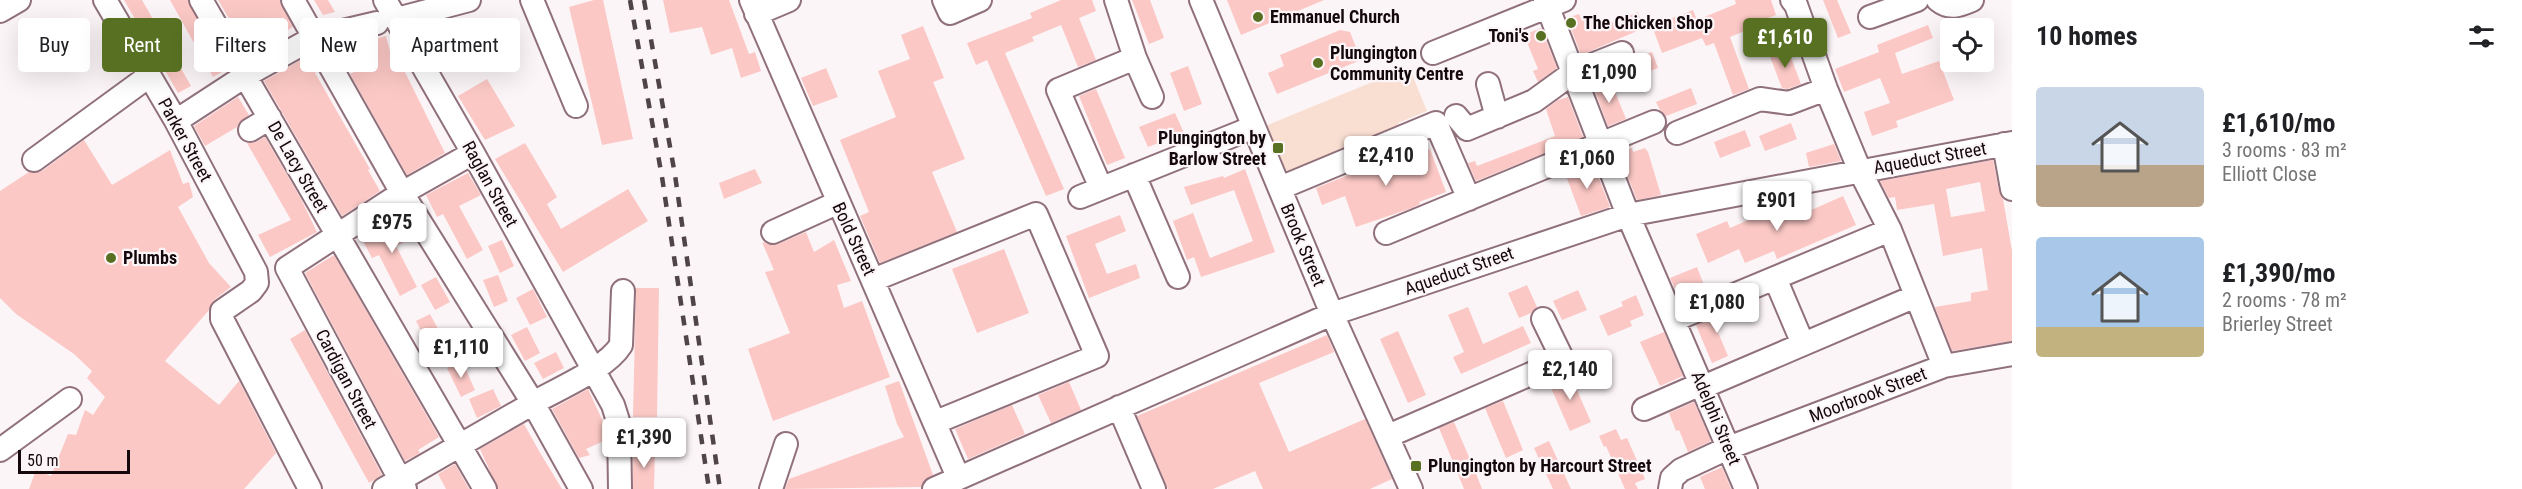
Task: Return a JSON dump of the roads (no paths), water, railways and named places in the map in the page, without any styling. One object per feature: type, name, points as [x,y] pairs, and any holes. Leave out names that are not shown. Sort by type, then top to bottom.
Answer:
[{"type":"street","points":[[0,11],[19,0]]},
{"type":"street","name":"Parker Street","points":[[105,0],[176,121],[256,272],[257,283],[251,291],[222,311],[222,319],[310,489]]},
{"type":"street","name":"De Lacy Street","points":[[201,0],[485,489]]},
{"type":"street","points":[[293,0],[302,18]]},
{"type":"street","points":[[387,14],[469,0]]},
{"type":"street","points":[[532,0],[576,106]]},
{"type":"street","points":[[753,7],[789,0]]},
{"type":"street","points":[[947,7],[980,0]]},
{"type":"street","points":[[1116,0],[1135,58],[1152,97]]},
{"type":"street","name":"Brook Street","points":[[1201,0],[1332,314],[1353,385],[1388,436],[1411,489]]},
{"type":"street","points":[[1792,0],[1796,5],[1826,89],[1860,171],[1890,230],[1944,366]]},
{"type":"street","points":[[1870,17],[1917,0]]},
{"type":"street","points":[[1938,0],[1944,5],[1956,7],[1972,0]]},
{"type":"street","points":[[1434,53],[1473,46],[1552,2]]},
{"type":"street","name":"Adelphi Street","points":[[1552,2],[1574,72],[1591,148],[1628,215],[1746,489]]},
{"type":"street","name":"Bold Street","points":[[753,7],[837,203],[936,422],[958,477]]},
{"type":"street","name":"Raglan Street","points":[[387,14],[473,153],[613,405],[619,424],[620,489]]},
{"type":"street","points":[[176,121],[245,76],[300,45]]},
{"type":"street","points":[[1280,188],[1446,119],[1467,129],[1534,101],[1574,72],[1622,53]]},
{"type":"street","points":[[1135,58],[1058,90],[1090,193],[1254,127]]},
{"type":"street","points":[[333,72],[402,193],[533,403],[581,489]]},
{"type":"street","points":[[34,160],[149,76]]},
{"type":"street","points":[[1488,84],[1497,117]]},
{"type":"street","points":[[1677,133],[1760,99],[1790,103],[1826,89]]},
{"type":"street","points":[[250,130],[270,118]]},
{"type":"street","points":[[1446,119],[1469,199]]},
{"type":"street","points":[[1591,148],[1654,122]]},
{"type":"street","points":[[2008,143],[2012,189]]},
{"type":"street","name":"Aqueduct Street","points":[[934,489],[1332,314],[1628,215],[2008,143]]},
{"type":"street","points":[[339,236],[402,193],[473,153]]},
{"type":"street","points":[[1386,233],[1550,165]]},
{"type":"street","points":[[1134,175],[1178,277]]},
{"type":"street","points":[[773,232],[837,203]]},
{"type":"street","points":[[873,280],[1036,214],[1097,356],[936,422]]},
{"type":"street","points":[[1674,320],[1890,230]]},
{"type":"street","name":"Cardigan Street","points":[[339,236],[287,268],[396,486]]},
{"type":"street","points":[[1774,278],[1803,344]]},
{"type":"street","points":[[396,486],[593,369],[617,352],[621,345],[623,291]]},
{"type":"street","points":[[1644,409],[1916,296]]},
{"type":"street","points":[[1388,436],[1563,360],[1543,319]]},
{"type":"street","name":"Moorbrook Street","points":[[1670,489],[1672,478],[1681,470],[1728,448],[1944,366],[2012,354]]},
{"type":"street","points":[[0,450],[70,399]]},
{"type":"street","points":[[1119,407],[1154,489]]},
{"type":"street","points":[[771,489],[786,444]]},
{"type":"railway","points":[[630,0],[662,177],[709,489]]},
{"type":"railway","points":[[644,0],[675,175],[720,489]]},
{"type":"place","name":"Emmanuel Church","points":[[1258,17]]},
{"type":"place","name":"The Chicken Shop","points":[[1571,23]]},
{"type":"place","name":"Toni's","points":[[1541,36]]},
{"type":"place","name":"Plungington Community Centre","points":[[1318,63]]},
{"type":"place","name":"Plungington by Barlow Street","points":[[1278,148]]},
{"type":"place","name":"Plumbs","points":[[111,258]]},
{"type":"place","name":"Plungington by Harcourt Street","points":[[1416,466]]}]
